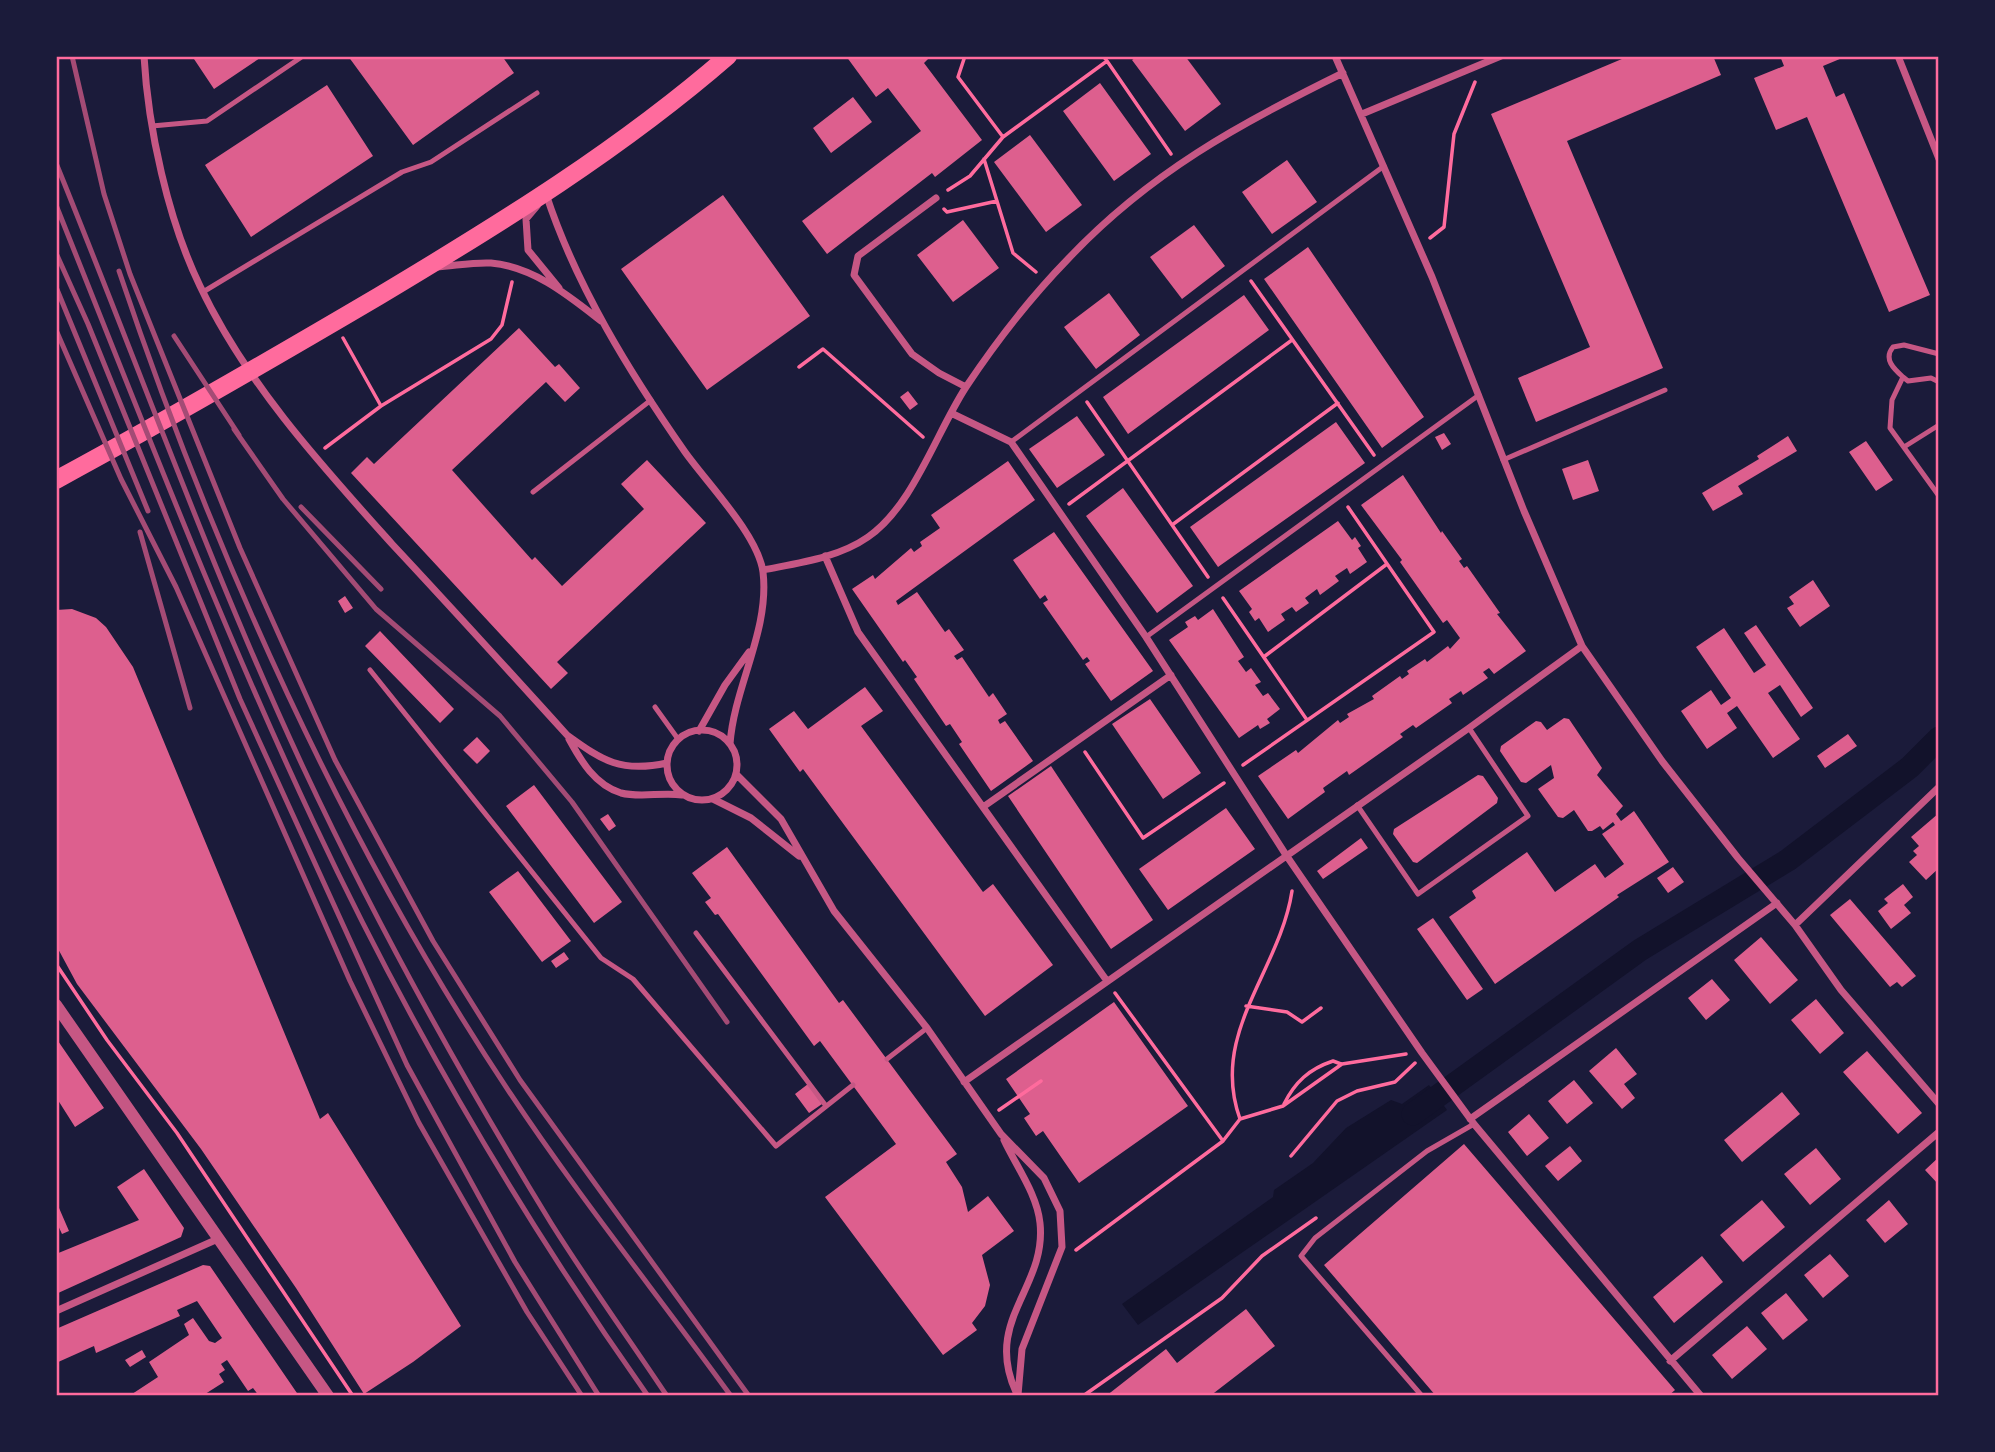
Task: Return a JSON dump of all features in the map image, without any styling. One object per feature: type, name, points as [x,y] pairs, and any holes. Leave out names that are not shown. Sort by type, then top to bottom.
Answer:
[{"type":"main road","points":[[56,480],[294,346],[546,194],[682,96],[729,56]]},
{"type":"street","points":[[144,56],[147,100],[167,193],[203,292],[296,438],[567,735],[615,765],[636,768],[667,763]]},
{"type":"street","points":[[1335,56],[1420,248],[1503,460],[1582,646],[1662,761],[1795,925],[1841,990],[1939,1104]]},
{"type":"street","points":[[1362,114],[1501,56]]},
{"type":"street","points":[[1898,56],[1939,159]]},
{"type":"street","points":[[763,570],[825,556],[868,537],[894,513],[951,412],[1013,321],[1047,282],[1130,200],[1178,164],[1248,119],[1343,72]]},
{"type":"street","points":[[546,194],[526,219],[528,250],[560,289],[604,323]]},
{"type":"street","points":[[546,194],[556,224],[604,323],[651,400],[745,533],[763,570],[763,596],[732,722],[730,744],[737,764],[736,774],[727,789],[713,799],[702,801],[663,792],[622,793],[601,783],[581,763],[567,735]]},
{"type":"street","points":[[936,198],[858,256],[854,275],[912,354],[939,373],[967,387]]},
{"type":"street","points":[[427,267],[491,263],[514,269],[560,289]]},
{"type":"street","points":[[951,412],[1011,442],[1146,637],[1286,855],[1422,1053],[1470,1119],[1701,1396]]},
{"type":"street","points":[[825,556],[858,632],[1107,981]]},
{"type":"street","points":[[964,1082],[1582,646]]},
{"type":"street","points":[[682,795],[670,781],[667,763],[678,739],[699,730],[725,685],[751,649]]},
{"type":"street","points":[[983,807],[1171,675]]},
{"type":"street","points":[[699,730],[721,736],[730,744]]},
{"type":"street","points":[[736,774],[781,819],[834,911],[927,1028],[1001,1134],[1036,1204],[1040,1245],[1010,1325],[1005,1348],[1006,1363],[1018,1395]]},
{"type":"street","points":[[1795,925],[1939,788]]},
{"type":"street","points":[[713,799],[751,818],[802,859]]},
{"type":"street","points":[[1470,1119],[1777,903]]},
{"type":"street","points":[[56,1004],[147,1139],[220,1238],[328,1396]]},
{"type":"street","points":[[1670,1361],[1939,1132]]},
{"type":"street","points":[[1001,1134],[1044,1178],[1055,1198],[1063,1230],[1058,1264],[1022,1349],[1018,1395]]},
{"type":"street","points":[[56,1311],[220,1238]]},
{"type":"lane","points":[[152,125],[207,121],[303,56]]},
{"type":"lane","points":[[203,292],[402,172],[431,162],[537,93]]},
{"type":"lane","points":[[1011,442],[1384,166]]},
{"type":"lane","points":[[1939,354],[1904,345],[1893,347],[1889,352],[1890,364],[1903,377],[1917,382],[1931,378],[1939,382]]},
{"type":"lane","points":[[1903,377],[1889,415],[1890,428],[1939,495]]},
{"type":"lane","points":[[1503,460],[1665,390]]},
{"type":"lane","points":[[1146,637],[1479,395]]},
{"type":"lane","points":[[533,492],[651,400]]},
{"type":"lane","points":[[1904,447],[1939,425]]},
{"type":"lane","points":[[370,670],[601,958],[633,979],[776,1146],[853,1085]]},
{"type":"lane","points":[[655,707],[678,739]]},
{"type":"lane","points":[[1357,805],[1418,894],[1528,816],[1469,728]]},
{"type":"lane","points":[[695,933],[826,1106]]},
{"type":"lane","points":[[887,1059],[927,1028]]},
{"type":"lane","points":[[1422,1396],[1301,1256],[1315,1238],[1470,1119]]},
{"type":"path","points":[[965,56],[958,77],[1003,137]]},
{"type":"path","points":[[997,201],[947,212],[936,198],[970,176],[1003,137],[1105,58],[1178,164]]},
{"type":"path","points":[[1420,248],[1444,227],[1454,134],[1483,64]]},
{"type":"path","points":[[984,159],[1013,253],[1047,282]]},
{"type":"path","points":[[327,446],[381,406],[491,339],[502,325],[508,308],[514,269]]},
{"type":"path","points":[[1244,270],[1381,466]]},
{"type":"path","points":[[334,322],[381,406]]},
{"type":"path","points":[[1059,511],[1292,340]]},
{"type":"path","points":[[799,367],[823,349],[901,420],[933,444]]},
{"type":"path","points":[[1080,392],[1307,720]]},
{"type":"path","points":[[1172,525],[1338,403]]},
{"type":"path","points":[[1077,741],[1143,838],[1434,632],[1340,496]]},
{"type":"path","points":[[1265,656],[1387,564]]},
{"type":"path","points":[[1240,1119],[1233,1097],[1234,1049],[1246,1006],[1273,953],[1289,909],[1295,868]]},
{"type":"path","points":[[56,964],[107,1040],[177,1133],[353,1396]]},
{"type":"path","points":[[1107,981],[1223,1141]]},
{"type":"path","points":[[1246,1006],[1287,1012],[1302,1022],[1321,1008]]},
{"type":"path","points":[[1058,1264],[1223,1141],[1240,1119],[1283,1106],[1342,1064],[1376,1057],[1422,1053]]},
{"type":"path","points":[[1291,1156],[1336,1101],[1356,1091],[1395,1082],[1410,1069],[1422,1053]]},
{"type":"path","points":[[1283,1106],[1298,1080],[1317,1066],[1333,1061],[1342,1064]]},
{"type":"path","points":[[989,1117],[1041,1081]]},
{"type":"path","points":[[1083,1396],[1222,1298],[1262,1256],[1317,1217]]},
{"type":"shaded area","points":[[1429,1085],[1447,1110],[1138,1325],[1122,1304],[1273,1197],[1274,1190],[1313,1163],[1346,1128],[1391,1100],[1402,1104]]},
{"type":"building","points":[[192,56],[263,56],[214,89]]},
{"type":"building","points":[[348,56],[502,56],[514,73],[413,145]]},
{"type":"building","points":[[846,56],[928,56],[924,63],[982,140],[935,177],[932,173],[827,254],[802,221],[921,131],[888,88],[876,97]]},
{"type":"building","points":[[1138,56],[1185,56],[1221,104],[1185,131],[1132,60]]},
{"type":"building","points":[[1629,56],[1713,56],[1721,75],[1567,141],[1663,368],[1536,422],[1518,378],[1590,347],[1491,114]]},
{"type":"building","points":[[1780,56],[1847,56],[1823,66],[1836,97],[1844,93],[1930,295],[1889,312],[1807,117],[1776,130],[1754,78],[1784,66]]},
{"type":"building","points":[[1100,83],[1151,154],[1114,181],[1063,111]]},
{"type":"building","points":[[327,85],[373,156],[251,237],[205,165]]},
{"type":"building","points":[[853,97],[872,122],[831,153],[813,128]]},
{"type":"building","points":[[1030,135],[1082,205],[1046,232],[994,162]]},
{"type":"building","points":[[1287,160],[1317,202],[1272,234],[1242,192]]},
{"type":"building","points":[[723,195],[810,316],[707,390],[621,269]]},
{"type":"building","points":[[963,220],[999,268],[953,302],[917,255]]},
{"type":"building","points":[[1194,225],[1225,266],[1182,299],[1150,257]]},
{"type":"building","points":[[1308,247],[1424,417],[1382,448],[1264,279]]},
{"type":"building","points":[[1109,293],[1140,335],[1096,369],[1064,327]]},
{"type":"building","points":[[1244,295],[1269,330],[1128,434],[1103,397]]},
{"type":"building","points":[[519,328],[555,367],[559,364],[580,388],[565,402],[546,382],[452,470],[532,560],[535,557],[562,586],[644,509],[621,484],[647,460],[706,523],[557,662],[568,673],[551,689],[351,473],[367,457],[374,464]]},
{"type":"building","points":[[908,391],[918,404],[910,410],[900,397]]},
{"type":"building","points":[[1077,416],[1105,455],[1057,488],[1029,449]]},
{"type":"building","points":[[1336,422],[1365,463],[1218,567],[1190,527]]},
{"type":"building","points":[[1444,433],[1451,444],[1442,450],[1435,437]]},
{"type":"building","points":[[1788,436],[1797,451],[1738,486],[1743,494],[1713,511],[1702,493],[1759,459],[1757,456]]},
{"type":"building","points":[[1866,441],[1893,480],[1876,491],[1849,452]]},
{"type":"building","points":[[1588,460],[1599,491],[1573,500],[1562,469]]},
{"type":"building","points":[[1008,461],[1035,500],[896,601],[898,605],[917,592],[945,632],[949,629],[964,650],[954,656],[957,660],[962,657],[989,697],[993,693],[1007,714],[998,720],[1000,724],[1005,721],[1033,761],[991,791],[959,744],[962,742],[950,724],[946,726],[914,679],[917,677],[905,660],[903,662],[852,589],[873,575],[875,579],[911,548],[914,552],[922,546],[920,542],[940,528],[931,515]]},
{"type":"building","points":[[1403,475],[1441,533],[1442,531],[1462,559],[1459,561],[1464,568],[1467,566],[1500,613],[1497,614],[1526,651],[1494,674],[1489,668],[1483,672],[1488,678],[1463,695],[1461,691],[1449,699],[1452,703],[1416,728],[1413,725],[1400,734],[1403,737],[1349,775],[1347,771],[1323,788],[1325,792],[1288,819],[1258,776],[1296,750],[1298,753],[1338,720],[1340,723],[1349,717],[1347,714],[1374,699],[1372,696],[1400,676],[1402,679],[1409,674],[1407,671],[1425,659],[1427,662],[1448,646],[1450,649],[1460,638],[1447,620],[1443,623],[1400,562],[1402,560],[1361,505]]},
{"type":"building","points":[[1123,488],[1193,586],[1157,613],[1086,516]]},
{"type":"building","points":[[1338,521],[1352,540],[1355,537],[1367,562],[1350,574],[1347,568],[1335,576],[1339,581],[1320,595],[1317,589],[1305,598],[1309,603],[1296,612],[1292,607],[1281,614],[1285,620],[1268,632],[1259,618],[1255,621],[1249,612],[1252,609],[1239,591]]},
{"type":"building","points":[[1054,532],[1153,671],[1111,701],[1085,664],[1090,661],[1087,657],[1083,660],[1043,603],[1048,600],[1045,595],[1040,599],[1013,560]]},
{"type":"building","points":[[1813,580],[1830,606],[1800,627],[1787,608],[1794,604],[1789,597]]},
{"type":"building","points":[[345,596],[353,608],[345,613],[338,601]]},
{"type":"building","points":[[72,609],[96,618],[106,627],[133,667],[320,1119],[328,1113],[461,1326],[364,1394],[296,1288],[201,1149],[77,984],[56,945],[56,610]]},
{"type":"building","points":[[1213,609],[1244,657],[1238,661],[1246,672],[1251,668],[1261,682],[1255,685],[1263,696],[1268,693],[1280,709],[1267,719],[1270,723],[1260,729],[1258,725],[1239,738],[1169,640],[1188,627],[1185,622],[1195,616],[1198,620]]},
{"type":"building","points":[[1756,625],[1813,708],[1801,717],[1780,685],[1768,693],[1800,739],[1773,758],[1737,706],[1727,713],[1737,728],[1707,749],[1681,711],[1711,690],[1721,705],[1731,698],[1696,647],[1724,628],[1754,673],[1766,665],[1744,633]]},
{"type":"building","points":[[380,631],[454,709],[440,723],[365,646]]},
{"type":"building","points":[[865,687],[883,711],[861,726],[983,892],[993,884],[1053,965],[985,1016],[803,769],[800,772],[769,729],[794,711],[808,729]]},
{"type":"building","points":[[1150,699],[1201,773],[1163,799],[1112,724]]},
{"type":"building","points":[[1564,718],[1569,719],[1602,768],[1597,775],[1623,806],[1616,814],[1621,821],[1634,811],[1669,862],[1617,895],[1619,897],[1495,984],[1449,917],[1476,898],[1472,891],[1527,852],[1555,892],[1595,864],[1605,878],[1624,864],[1602,834],[1615,825],[1613,822],[1603,830],[1600,826],[1588,831],[1574,810],[1563,818],[1558,817],[1538,789],[1554,778],[1551,765],[1526,783],[1521,782],[1500,751],[1501,746],[1536,721],[1541,722],[1547,730]]},
{"type":"building","points":[[1848,734],[1857,746],[1825,768],[1817,756]]},
{"type":"building","points":[[477,737],[490,751],[477,764],[463,750]]},
{"type":"building","points":[[1051,766],[1153,920],[1111,949],[1008,796]]},
{"type":"building","points":[[1478,775],[1483,776],[1498,798],[1497,803],[1417,863],[1413,862],[1393,834],[1394,829]]},
{"type":"building","points":[[534,785],[622,902],[594,923],[506,806]]},
{"type":"building","points":[[1226,808],[1255,849],[1168,910],[1139,869]]},
{"type":"building","points":[[1939,813],[1939,868],[1926,880],[1909,862],[1917,855],[1913,851],[1919,846],[1911,837]]},
{"type":"building","points":[[608,814],[616,826],[609,831],[600,819]]},
{"type":"building","points":[[1361,838],[1368,848],[1323,879],[1317,871]]},
{"type":"building","points":[[727,847],[839,1003],[843,1000],[957,1154],[946,1162],[962,1187],[968,1212],[988,1196],[1014,1231],[982,1255],[990,1285],[985,1306],[972,1323],[977,1330],[943,1355],[825,1197],[896,1144],[820,1041],[814,1046],[718,914],[715,915],[705,902],[711,898],[692,873]]},
{"type":"building","points":[[1673,867],[1684,882],[1668,893],[1657,878]]},
{"type":"building","points":[[518,871],[571,941],[542,962],[489,892]]},
{"type":"building","points":[[1903,884],[1913,897],[1904,905],[1911,913],[1891,929],[1878,911],[1888,903],[1884,899]]},
{"type":"building","points":[[1850,899],[1916,976],[1902,987],[1897,982],[1890,987],[1830,915]]},
{"type":"building","points":[[1433,918],[1483,989],[1467,1000],[1417,929]]},
{"type":"building","points":[[1761,937],[1798,980],[1770,1004],[1734,960]]},
{"type":"building","points":[[564,952],[569,959],[556,968],[551,961]]},
{"type":"building","points":[[1712,979],[1730,1000],[1706,1020],[1688,998]]},
{"type":"building","points":[[1816,999],[1844,1033],[1820,1054],[1791,1020]]},
{"type":"building","points":[[1114,1002],[1188,1106],[1079,1183],[1043,1131],[1036,1136],[1024,1118],[1030,1114],[1006,1079]]},
{"type":"building","points":[[56,1038],[104,1108],[75,1127],[56,1097]]},
{"type":"building","points":[[1616,1048],[1637,1074],[1624,1084],[1635,1098],[1622,1109],[1589,1071]]},
{"type":"building","points":[[1867,1051],[1922,1113],[1898,1134],[1843,1072]]},
{"type":"building","points":[[1574,1080],[1593,1103],[1567,1124],[1548,1101]]},
{"type":"building","points":[[808,1084],[822,1104],[809,1113],[795,1094]]},
{"type":"building","points":[[1782,1092],[1800,1114],[1742,1162],[1724,1140]]},
{"type":"building","points":[[1529,1114],[1549,1138],[1527,1156],[1508,1132]]},
{"type":"building","points":[[1464,1144],[1675,1390],[1668,1396],[1436,1396],[1324,1265]]},
{"type":"building","points":[[1570,1146],[1582,1161],[1558,1181],[1545,1166]]},
{"type":"building","points":[[1816,1148],[1841,1179],[1810,1205],[1784,1174]]},
{"type":"building","points":[[1939,1157],[1939,1185],[1925,1170]]},
{"type":"building","points":[[144,1169],[184,1228],[181,1237],[56,1294],[56,1254],[139,1220],[117,1187]]},
{"type":"building","points":[[1762,1200],[1785,1227],[1743,1262],[1720,1235]]},
{"type":"building","points":[[1889,1200],[1908,1224],[1885,1243],[1866,1220]]},
{"type":"building","points":[[56,1201],[69,1231],[62,1234],[56,1221]]},
{"type":"building","points":[[1830,1254],[1849,1276],[1823,1298],[1804,1275]]},
{"type":"building","points":[[1702,1256],[1723,1282],[1674,1323],[1653,1297]]},
{"type":"building","points":[[203,1265],[210,1266],[299,1396],[259,1396],[253,1388],[248,1391],[227,1360],[221,1364],[225,1370],[219,1374],[224,1382],[202,1396],[129,1396],[158,1377],[149,1362],[189,1335],[184,1324],[193,1318],[209,1341],[215,1343],[222,1338],[197,1301],[177,1310],[180,1316],[96,1353],[94,1346],[56,1363],[56,1329]]},
{"type":"building","points":[[1786,1293],[1808,1320],[1783,1340],[1761,1313]]},
{"type":"building","points":[[1246,1309],[1275,1346],[1210,1396],[1106,1396],[1166,1349],[1177,1363]]},
{"type":"building","points":[[1747,1326],[1767,1349],[1732,1379],[1712,1355]]},
{"type":"building","points":[[142,1350],[146,1357],[130,1367],[125,1360]]},
{"type":"waterway","points":[[1413,1114],[1640,950],[1788,860],[1910,767],[1939,738]]},
{"type":"railway","points":[[72,56],[104,194],[130,274],[240,548],[335,760],[433,941],[520,1080],[749,1396]]},
{"type":"railway","points":[[56,163],[237,618],[331,825],[390,941],[517,1168],[565,1245],[667,1396]]},
{"type":"railway","points":[[56,205],[245,670],[350,898],[428,1045],[511,1188],[555,1259],[648,1396]]},
{"type":"railway","points":[[56,253],[88,324],[240,699],[407,1065],[515,1262],[599,1396]]},
{"type":"railway","points":[[119,271],[156,377],[241,590],[338,798],[392,899],[449,998],[536,1132],[731,1396]]},
{"type":"railway","points":[[56,287],[148,511]]},
{"type":"railway","points":[[56,330],[121,479],[176,587],[350,981],[419,1123],[527,1312],[582,1396]]},
{"type":"railway","points":[[174,336],[239,435]]},
{"type":"railway","points":[[234,429],[283,499],[376,609],[500,716],[572,802],[727,1022]]},
{"type":"railway","points":[[301,507],[381,589]]},
{"type":"railway","points":[[140,532],[190,708]]}]
